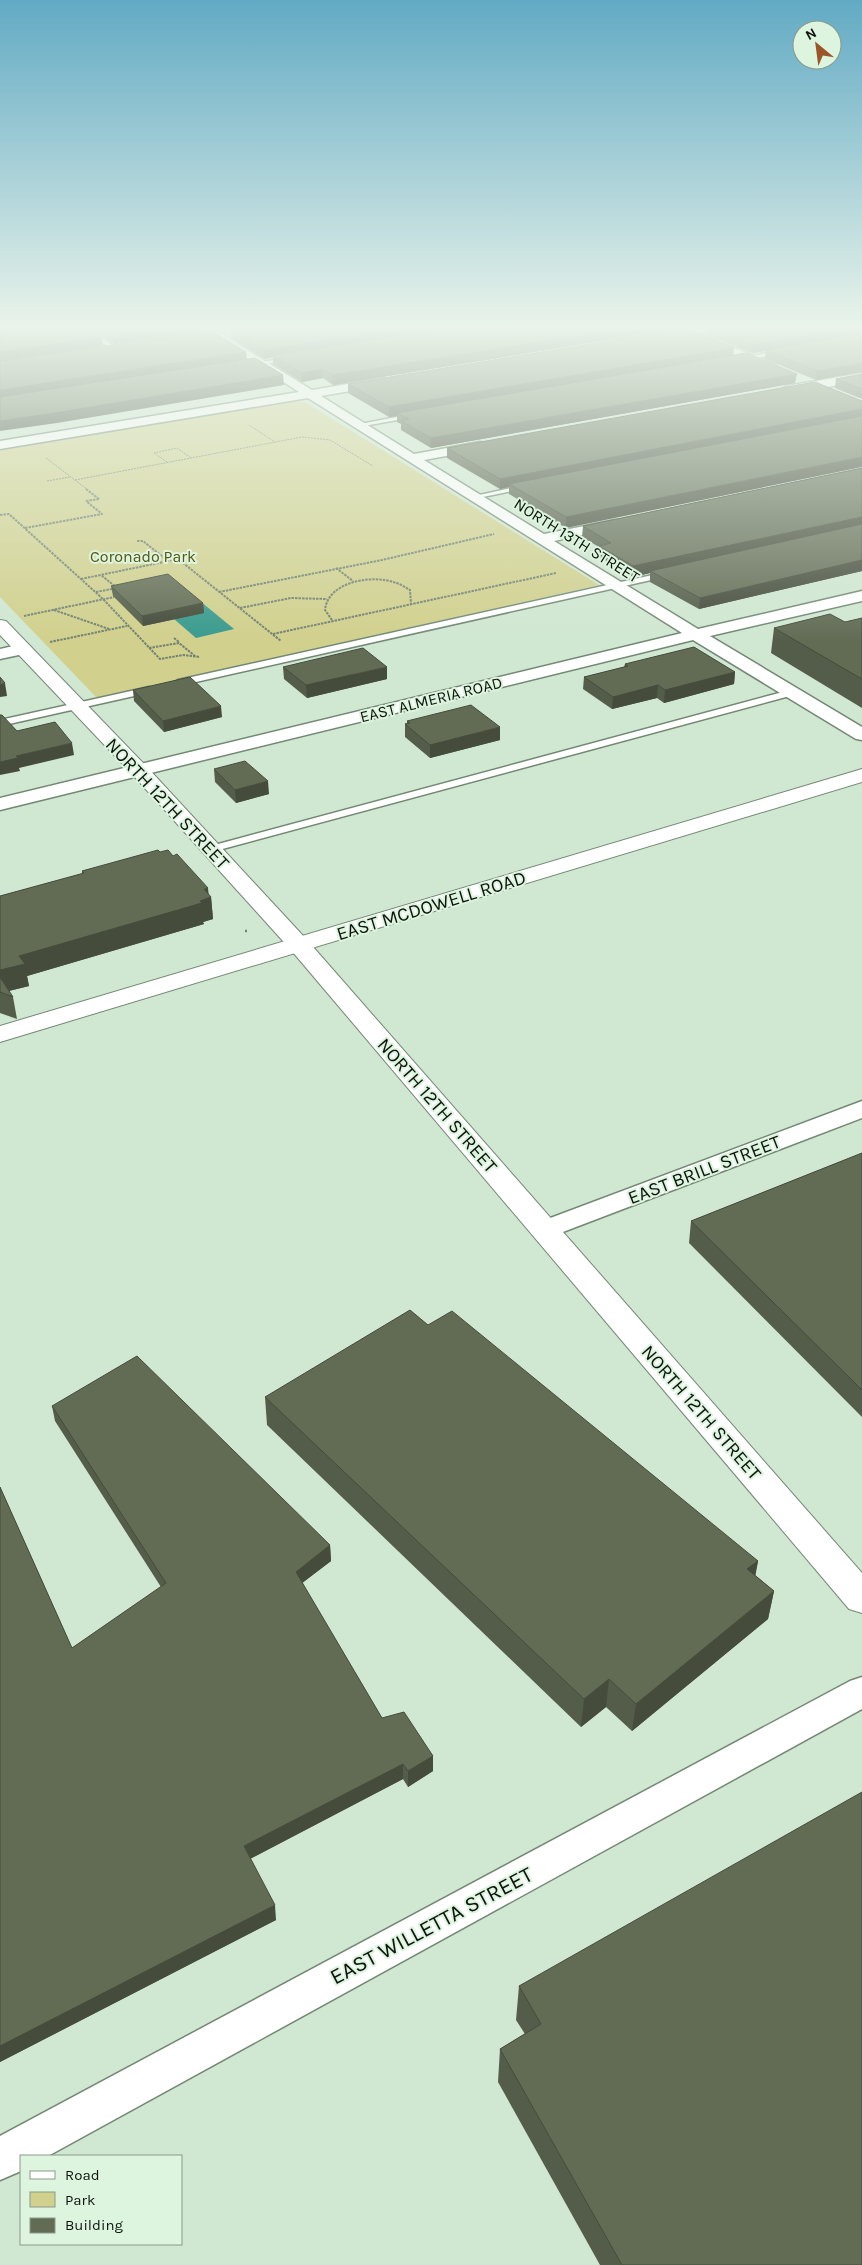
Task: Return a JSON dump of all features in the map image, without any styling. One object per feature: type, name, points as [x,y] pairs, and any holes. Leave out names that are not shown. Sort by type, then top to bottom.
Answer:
[{"type":"street","points":[[0,445],[93,430]]},
{"type":"street","name":"NORTH 13TH STREET","points":[[366,430],[615,585],[794,692],[862,736]]},
{"type":"street","points":[[411,458],[491,444]]},
{"type":"street","points":[[541,539],[631,520]]},
{"type":"street","name":"EAST ALMERIA ROAD","points":[[0,804],[696,634],[862,596]]},
{"type":"street","name":"NORTH 12TH STREET","points":[[0,625],[139,770],[299,945],[546,1229],[862,1598]]},
{"type":"street","points":[[0,654],[22,649]]},
{"type":"street","name":"EAST MCDOWELL ROAD","points":[[0,1034],[862,775]]},
{"type":"street","name":"EAST BRILL STREET","points":[[546,1229],[862,1109]]},
{"type":"street","name":"EAST WILLETTA STREET","points":[[0,2159],[862,1692]]},
{"type":"lane","points":[[473,497],[533,485]]},
{"type":"lane","points":[[170,685],[678,571]]},
{"type":"lane","points":[[0,722],[160,687]]},
{"type":"lane","points":[[211,849],[794,692]]},
{"type":"path","points":[[256,430],[276,442]]},
{"type":"path","points":[[75,480],[302,437],[330,440],[373,466]]},
{"type":"path","points":[[24,441],[99,499],[86,501],[102,514],[25,528]]},
{"type":"path","points":[[168,462],[154,453],[177,448],[192,458]]},
{"type":"path","points":[[47,481],[70,477]]},
{"type":"path","points":[[0,516],[9,514],[25,528],[96,592],[160,659],[183,655],[205,658]]},
{"type":"path","points":[[219,592],[382,560],[498,534]]},
{"type":"path","points":[[137,541],[143,541],[168,561]]},
{"type":"path","points":[[80,579],[178,559],[282,642]]},
{"type":"path","points":[[335,568],[354,581]]},
{"type":"path","points":[[273,634],[557,572]]},
{"type":"path","points":[[96,592],[117,588],[101,575]]},
{"type":"path","points":[[332,620],[324,611],[323,607],[326,599],[354,581],[370,579],[398,582],[410,590],[411,604]]},
{"type":"path","points":[[21,616],[114,597]]},
{"type":"path","points":[[240,608],[288,598],[326,599]]},
{"type":"path","points":[[52,610],[110,630]]},
{"type":"path","points":[[47,643],[128,626]]},
{"type":"path","points":[[174,638],[196,656]]},
{"type":"path","points":[[149,649],[180,642]]},
{"type":"green space","name":"Coronado Park","points":[[119,430],[350,430],[599,585],[97,698],[0,597],[0,449]]},
{"type":"water","points":[[189,592],[234,629],[196,638],[152,600]]},
{"type":"building","points":[[416,430],[478,430],[431,438]]},
{"type":"building","points":[[549,430],[755,430],[500,479],[447,448]]},
{"type":"building","points":[[791,430],[862,430],[862,457],[566,517],[509,484]]},
{"type":"building","points":[[862,468],[862,517],[633,566],[599,546],[611,543],[583,526]]},
{"type":"building","points":[[862,524],[862,560],[700,598],[650,571]]},
{"type":"building","points":[[168,574],[203,603],[142,616],[111,586]]},
{"type":"building","points":[[830,614],[845,622],[862,618],[862,679],[774,628]]},
{"type":"building","points":[[694,647],[735,672],[665,690],[658,685],[613,697],[584,677],[628,666],[625,664]]},
{"type":"building","points":[[363,648],[387,667],[306,685],[283,667]]},
{"type":"building","points":[[0,677],[5,683],[0,685]]},
{"type":"building","points":[[190,677],[221,706],[163,721],[133,690]]},
{"type":"building","points":[[471,705],[500,727],[430,745],[405,724],[410,723],[407,721]]},
{"type":"building","points":[[0,715],[17,731],[55,722],[72,743],[16,756],[18,758],[0,762]]},
{"type":"building","points":[[245,761],[268,781],[235,790],[214,769]]},
{"type":"building","points":[[158,850],[160,852],[168,850],[173,856],[177,854],[208,888],[204,889],[211,897],[200,901],[202,903],[19,956],[25,964],[0,970],[0,896]]},
{"type":"building","points":[[0,977],[13,997],[0,992]]},
{"type":"building","points":[[862,1153],[862,1390],[691,1221]]},
{"type":"building","points":[[410,1310],[428,1325],[452,1311],[758,1561],[747,1569],[774,1591],[636,1704],[609,1679],[584,1699],[265,1397]]},
{"type":"building","points":[[137,1356],[330,1545],[296,1572],[382,1718],[404,1712],[433,1756],[408,1771],[403,1764],[244,1846],[275,1905],[0,2046],[0,1487],[72,1648],[166,1583],[52,1406]]},
{"type":"building","points":[[862,1792],[862,2265],[622,2265],[500,2049],[541,2024],[519,1986]]}]
